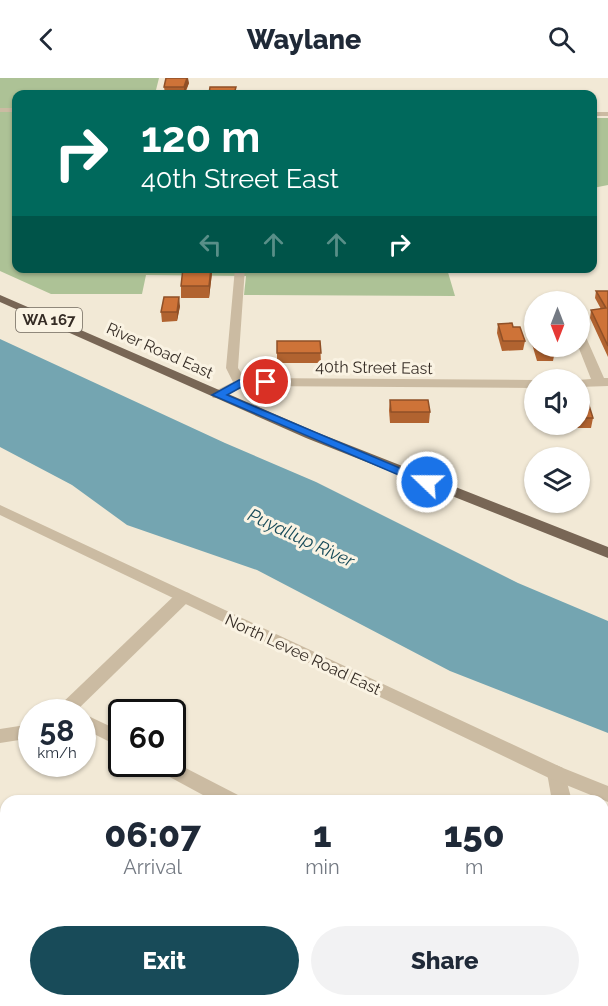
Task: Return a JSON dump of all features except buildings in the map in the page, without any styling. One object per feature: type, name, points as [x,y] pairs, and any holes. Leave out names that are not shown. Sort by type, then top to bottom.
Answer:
[{"type":"main road","name":"River Road East","points":[[0,298],[217,395],[383,465],[608,553]]},
{"type":"street","points":[[240,273],[232,368],[237,379],[243,382]]},
{"type":"street","points":[[590,356],[604,382]]},
{"type":"street","name":"40th Street East","points":[[217,395],[243,382],[524,384]]},
{"type":"street","name":"North Levee Road East","points":[[0,509],[556,773],[608,794]]},
{"type":"street","points":[[79,699],[183,597]]},
{"type":"street","points":[[0,736],[18,733]]},
{"type":"street","points":[[556,773],[561,795]]},
{"type":"street","points":[[186,777],[220,795]]},
{"type":"green space","points":[[0,78],[159,78],[156,90],[12,90],[12,273],[448,273],[455,296],[244,295],[246,276],[146,275],[142,294],[51,294],[0,271]]},
{"type":"green space","points":[[597,118],[608,118],[608,185],[597,187]]},
{"type":"water","name":"Puyallup River","points":[[0,339],[225,443],[316,482],[518,583],[608,621],[608,733],[450,671],[257,570],[127,525],[72,485],[0,447]]},
{"type":"route","points":[[266,382],[243,382],[217,395],[427,482]]}]
